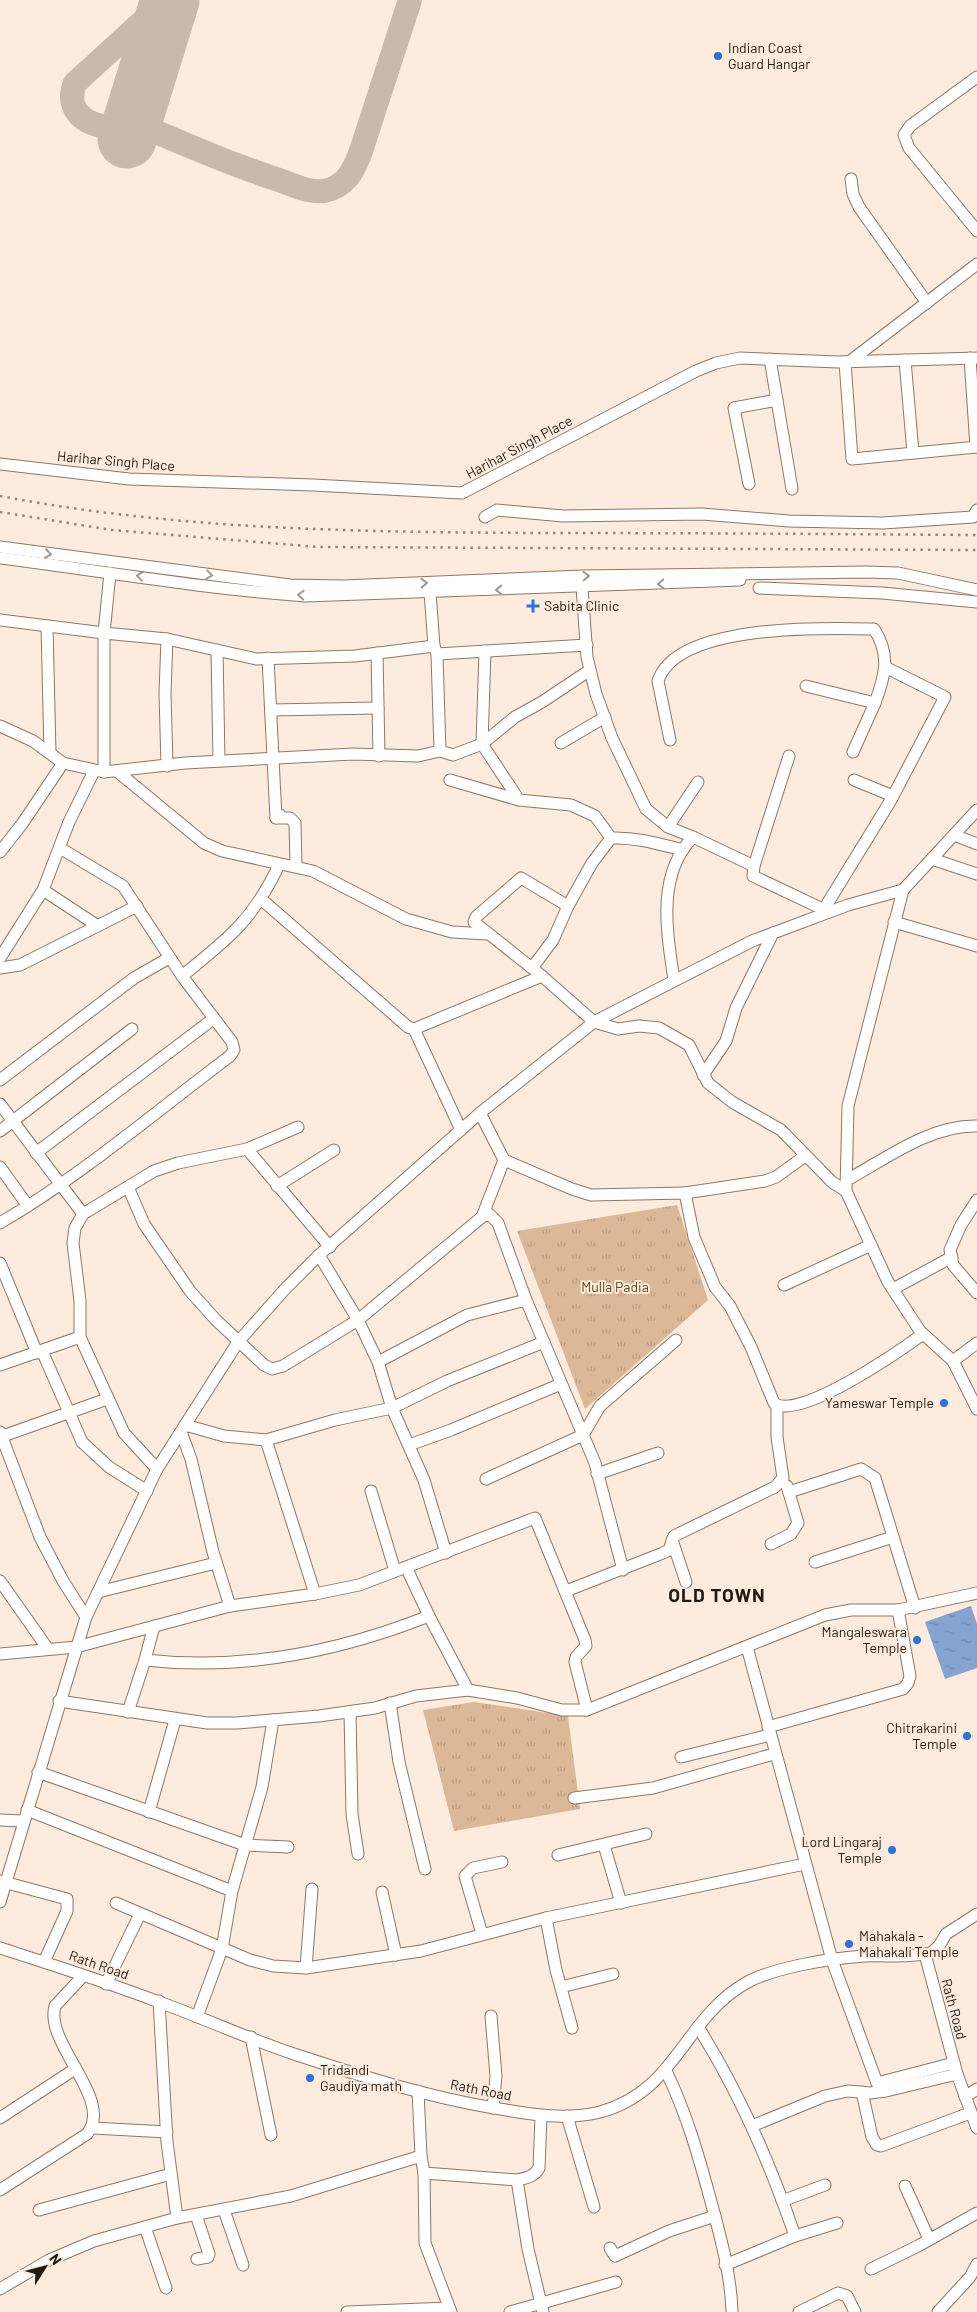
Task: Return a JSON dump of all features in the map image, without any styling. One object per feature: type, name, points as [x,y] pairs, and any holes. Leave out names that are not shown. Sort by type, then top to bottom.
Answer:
[{"type":"street","points":[[975,82],[910,126],[904,135],[909,148],[977,231]]},
{"type":"street","points":[[851,179],[853,194],[859,207],[927,303]]},
{"type":"street","points":[[973,358],[977,447],[852,459],[847,362],[977,264]]},
{"type":"street","name":"Harihar Singh Place","points":[[0,464],[129,479],[313,485],[462,493],[696,371],[716,363],[740,358],[847,362],[973,358]]},
{"type":"street","points":[[770,359],[792,489]]},
{"type":"street","points":[[906,360],[913,453]]},
{"type":"street","points":[[749,484],[734,408],[777,400]]},
{"type":"street","points":[[485,517],[497,510],[563,516],[702,514],[789,521],[883,523],[973,516],[977,510]]},
{"type":"street","points":[[0,547],[290,585],[343,586],[583,576],[760,572],[866,572],[898,573],[977,590]]},
{"type":"street","points":[[0,558],[235,591],[297,595],[582,587],[848,575],[866,572]]},
{"type":"street","points":[[0,958],[44,890],[69,822],[99,771],[104,633],[110,573]]},
{"type":"street","points":[[582,587],[586,645],[596,694],[612,738],[646,809],[668,827],[754,866]]},
{"type":"street","points":[[760,588],[882,593],[977,602]]},
{"type":"street","points":[[430,592],[440,752]]},
{"type":"street","points":[[0,620],[167,639],[256,659],[355,656],[435,650],[484,651],[586,645]]},
{"type":"street","points":[[47,626],[50,753]]},
{"type":"street","points":[[670,740],[658,681],[661,672],[688,649],[746,634],[798,628],[874,629],[883,642],[885,674],[875,703],[853,752]]},
{"type":"street","points":[[167,639],[165,693],[167,766]]},
{"type":"street","points":[[217,650],[220,762]]},
{"type":"street","points":[[484,651],[482,744],[519,800]]},
{"type":"street","points":[[377,654],[379,756]]},
{"type":"street","points":[[268,658],[278,816],[290,818],[295,823],[296,866]]},
{"type":"street","points":[[827,911],[893,796],[945,697],[885,667]]},
{"type":"street","points":[[0,726],[26,737],[63,763],[99,771],[118,772],[167,766],[352,754],[418,756],[440,752],[453,755],[482,744],[515,717],[542,702],[590,670]]},
{"type":"street","points":[[806,686],[875,703]]},
{"type":"street","points":[[271,710],[378,708]]},
{"type":"street","points":[[561,743],[605,717]]},
{"type":"street","points":[[789,756],[754,866],[753,876],[827,911]]},
{"type":"street","points":[[0,852],[22,824],[63,763]]},
{"type":"street","points":[[118,772],[204,843],[222,851],[313,871],[406,919],[452,932],[487,934]]},
{"type":"street","points":[[450,780],[519,800],[571,805],[595,816],[611,838]]},
{"type":"street","points":[[854,780],[893,796]]},
{"type":"street","points":[[668,827],[698,782]]},
{"type":"street","points":[[977,811],[903,890],[848,1106],[846,1186],[893,1289],[923,1334],[953,1361],[977,1410]]},
{"type":"street","points":[[954,835],[977,844]]},
{"type":"street","points":[[674,980],[665,924],[672,872],[683,850],[693,837]]},
{"type":"street","points":[[611,838],[644,840],[683,850]]},
{"type":"street","points":[[532,968],[553,940],[568,906],[592,863],[611,838]]},
{"type":"street","points":[[0,1223],[60,1185],[230,1056],[234,1050],[232,1042],[169,958],[137,906],[122,886],[60,848]]},
{"type":"street","points":[[932,860],[977,874]]},
{"type":"street","points":[[182,976],[231,937],[248,919],[279,865]]},
{"type":"street","points":[[568,906],[521,878],[476,917],[474,922],[542,976],[594,1022],[618,1029],[639,1026],[659,1028],[689,1045],[708,1084],[719,1094],[781,1130],[804,1156],[832,1182],[846,1186],[937,1133],[962,1126],[977,1126]]},
{"type":"street","points":[[44,890],[98,926]]},
{"type":"street","points":[[0,1902],[3,1883],[86,1617],[157,1470],[238,1342],[285,1289],[330,1246],[480,1113],[594,1022],[752,941],[827,911],[903,890]]},
{"type":"street","points":[[261,899],[408,1027],[414,1029],[542,976]]},
{"type":"street","points":[[0,968],[20,965],[137,906]]},
{"type":"street","points":[[894,922],[977,946]]},
{"type":"street","points":[[703,1074],[726,1042],[736,1008],[773,933]]},
{"type":"street","points":[[0,1080],[134,978],[169,958]]},
{"type":"street","points":[[36,1153],[213,1019]]},
{"type":"street","points":[[0,1131],[132,1029]]},
{"type":"street","points":[[414,1029],[461,1130]]},
{"type":"street","points":[[0,1104],[82,1214]]},
{"type":"street","points":[[480,1113],[504,1160],[592,1195],[685,1193],[765,1181],[776,1177],[804,1156]]},
{"type":"street","points":[[157,1470],[124,1433],[80,1337],[80,1301],[73,1243],[75,1228],[82,1214],[165,1166],[247,1149],[298,1127]]},
{"type":"street","points":[[247,1149],[330,1246]]},
{"type":"street","points":[[277,1186],[334,1150]]},
{"type":"street","points":[[482,1217],[504,1160]]},
{"type":"street","points":[[0,1167],[28,1206]]},
{"type":"street","points":[[128,1187],[144,1224],[190,1290],[238,1342],[264,1365],[278,1369],[358,1320],[482,1217],[489,1214],[498,1223],[526,1300],[583,1435],[597,1474],[623,1570]]},
{"type":"street","points":[[685,1193],[694,1237],[716,1287],[730,1306],[751,1347],[774,1403],[785,1406],[838,1388],[890,1358],[923,1334]]},
{"type":"street","points":[[977,1200],[950,1250],[953,1265],[977,1293]]},
{"type":"street","points":[[784,1285],[871,1244]]},
{"type":"street","points":[[319,1256],[358,1320],[378,1362],[392,1408],[424,1480],[446,1554]]},
{"type":"street","points":[[893,1289],[952,1257]]},
{"type":"street","points":[[0,1263],[82,1442],[109,1467],[146,1491]]},
{"type":"street","points":[[378,1362],[467,1315],[526,1300]]},
{"type":"street","points":[[0,1365],[80,1337]]},
{"type":"street","points":[[486,1479],[583,1435],[600,1406],[676,1340]]},
{"type":"street","points":[[183,1429],[224,1436],[266,1440],[335,1420],[392,1408],[447,1381],[544,1342]]},
{"type":"street","points":[[953,1361],[977,1343]]},
{"type":"street","points":[[409,1445],[451,1430],[562,1384]]},
{"type":"street","points":[[86,1617],[62,1581],[40,1537],[0,1435],[107,1399]]},
{"type":"street","points":[[771,1544],[791,1534],[798,1523],[783,1478],[777,1437],[778,1405]]},
{"type":"street","points":[[183,1429],[216,1563],[230,1606]]},
{"type":"street","points":[[266,1440],[315,1594]]},
{"type":"street","points":[[597,1474],[658,1453]]},
{"type":"street","points":[[789,1492],[861,1469],[875,1478],[915,1608]]},
{"type":"street","points":[[566,1591],[623,1570],[669,1550],[672,1540],[678,1533],[774,1487],[783,1478]]},
{"type":"street","points":[[371,1490],[394,1571]]},
{"type":"street","points":[[1,1652],[76,1647],[230,1606],[315,1594],[358,1585],[446,1554],[535,1518],[585,1640],[586,1646],[576,1657],[575,1662],[587,1710]]},
{"type":"street","points":[[815,1562],[893,1537]]},
{"type":"street","points":[[672,1540],[686,1582]]},
{"type":"street","points":[[98,1592],[216,1563]]},
{"type":"street","points":[[406,1567],[429,1616],[468,1690]]},
{"type":"street","points":[[0,1581],[48,1649]]},
{"type":"street","points":[[59,1701],[175,1720],[207,1723],[273,1720],[350,1712],[416,1696],[468,1690],[517,1698],[562,1710],[587,1710],[825,1615],[866,1609],[898,1610],[915,1608],[977,1594]]},
{"type":"street","points":[[681,1757],[903,1689],[908,1683],[910,1676],[898,1610]]},
{"type":"street","points":[[145,1660],[166,1662],[233,1662],[300,1655],[362,1640],[429,1616]]},
{"type":"street","points":[[128,1712],[154,1626]]},
{"type":"street","points":[[747,1647],[774,1754],[832,1960],[877,2083],[955,2068]]},
{"type":"street","points":[[390,1703],[399,1762],[425,1869]]},
{"type":"street","points":[[350,1712],[352,1814],[358,1854]]},
{"type":"street","points":[[149,1812],[175,1720]]},
{"type":"street","points":[[197,2017],[222,1949],[232,1890],[262,1787],[273,1720]]},
{"type":"street","points":[[574,1798],[653,1788],[774,1754]]},
{"type":"street","points":[[38,1772],[245,1845],[288,1846]]},
{"type":"street","points":[[0,1820],[25,1816],[232,1890]]},
{"type":"street","points":[[558,1855],[646,1834]]},
{"type":"street","points":[[604,1845],[621,1903]]},
{"type":"street","points":[[482,1934],[465,1876],[473,1868],[502,1862]]},
{"type":"street","points":[[116,1903],[222,1949],[273,1966],[306,1968],[437,1948],[482,1934],[546,1918],[805,1864]]},
{"type":"street","points":[[3,1883],[64,1896],[67,1899],[67,1911],[44,1962]]},
{"type":"street","points":[[306,1968],[312,1888]]},
{"type":"street","points":[[382,1892],[396,1955]]},
{"type":"street","points":[[106,1984],[140,1914]]},
{"type":"street","points":[[924,1954],[939,1946],[946,1934],[977,1914]]},
{"type":"street","points":[[546,1918],[572,2028]]},
{"type":"street","name":"Rath Road","points":[[0,1948],[159,2002],[297,2055],[454,2101],[541,2116],[567,2116],[598,2112],[628,2103],[639,2096],[666,2071],[698,2027],[728,1995],[748,1982],[768,1974],[832,1960],[924,1954],[955,2068],[970,2113],[977,2127]]},
{"type":"street","points":[[561,1987],[613,1974]]},
{"type":"street","points":[[0,2190],[87,2134],[93,2128],[95,2119],[91,2101],[54,2021],[53,2012],[54,2006],[83,1976]]},
{"type":"street","points":[[159,2002],[167,2132],[176,2218]]},
{"type":"street","points":[[491,2016],[496,2076],[492,2108]]},
{"type":"street","points":[[698,2027],[718,2058],[752,2126],[795,2236]]},
{"type":"street","points":[[250,2037],[271,2135]]},
{"type":"street","points":[[752,2126],[825,2096],[848,2091],[886,2092],[955,2068]]},
{"type":"street","points":[[0,2118],[75,2069]]},
{"type":"street","points":[[666,2071],[682,2103],[715,2216],[726,2265],[732,2312]]},
{"type":"street","points":[[965,2097],[977,2089]]},
{"type":"street","points":[[347,2312],[450,2310],[426,2243],[424,2173],[421,2156],[418,2091]]},
{"type":"street","points":[[862,2092],[873,2142],[881,2146],[970,2113]]},
{"type":"street","points":[[424,2173],[516,2180],[530,2177],[536,2174],[539,2168],[541,2116]]},
{"type":"street","points":[[567,2116],[594,2207]]},
{"type":"street","points":[[93,2128],[167,2132]]},
{"type":"street","points":[[0,2289],[63,2254],[94,2241],[176,2218],[224,2210],[325,2186],[421,2156]]},
{"type":"street","points":[[39,2210],[171,2174]]},
{"type":"street","points":[[516,2180],[542,2307]]},
{"type":"street","points":[[782,2201],[825,2185]]},
{"type":"street","points":[[905,2186],[929,2240]]},
{"type":"street","points":[[224,2210],[244,2265]]},
{"type":"street","points":[[871,2269],[977,2214]]},
{"type":"street","points":[[196,2215],[210,2254],[208,2257],[197,2259]]},
{"type":"street","points":[[610,2248],[615,2256],[669,2231],[715,2216]]},
{"type":"street","points":[[726,2265],[795,2236],[837,2223]]},
{"type":"street","points":[[145,2227],[166,2288]]},
{"type":"street","points":[[938,2312],[970,2277],[977,2264]]},
{"type":"street","points":[[510,2312],[542,2307],[616,2282]]},
{"type":"street","points":[[799,2312],[838,2293],[847,2296],[855,2312]]},
{"type":"green space","name":"Mulla Padia","points":[[677,1205],[708,1300],[585,1409],[517,1231]]},
{"type":"green space","points":[[474,1702],[568,1716],[580,1809],[454,1831],[423,1710]]},
{"type":"water","points":[[971,1606],[977,1624],[977,1668],[945,1679],[925,1622]]},
{"type":"taxiway","points":[[154,52],[159,87],[157,98],[150,112],[137,122],[121,126],[105,126],[90,122],[78,113],[72,100],[75,83],[153,12],[163,0]]},
{"type":"taxiway","points":[[133,122],[224,160],[301,188],[313,191],[332,189],[344,182],[348,177],[361,151],[410,0]]},
{"type":"runway","points":[[127,139],[170,0]]},
{"type":"railway","points":[[0,496],[134,516],[269,527],[336,530],[471,533],[977,535]]},
{"type":"railway","points":[[0,512],[112,530],[318,547],[977,550]]},
{"type":"place","name":"Indian Coast Guard Hangar","points":[[718,56]]},
{"type":"place","name":"Sabita Clinic","points":[[533,606]]},
{"type":"place","name":"Yameswar Temple","points":[[944,1403]]},
{"type":"place","name":"Mangaleswara Temple","points":[[917,1640]]},
{"type":"place","name":"Chitrakarini Temple","points":[[967,1736]]},
{"type":"place","name":"Lord Lingaraj Temple","points":[[892,1850]]},
{"type":"place","name":"Mahakala - Mahakali Temple","points":[[849,1944]]},
{"type":"place","name":"Tridandi Gaudiya math","points":[[310,2078]]},
{"type":"district","name":"OLD TOWN","points":[[717,1595]]}]
